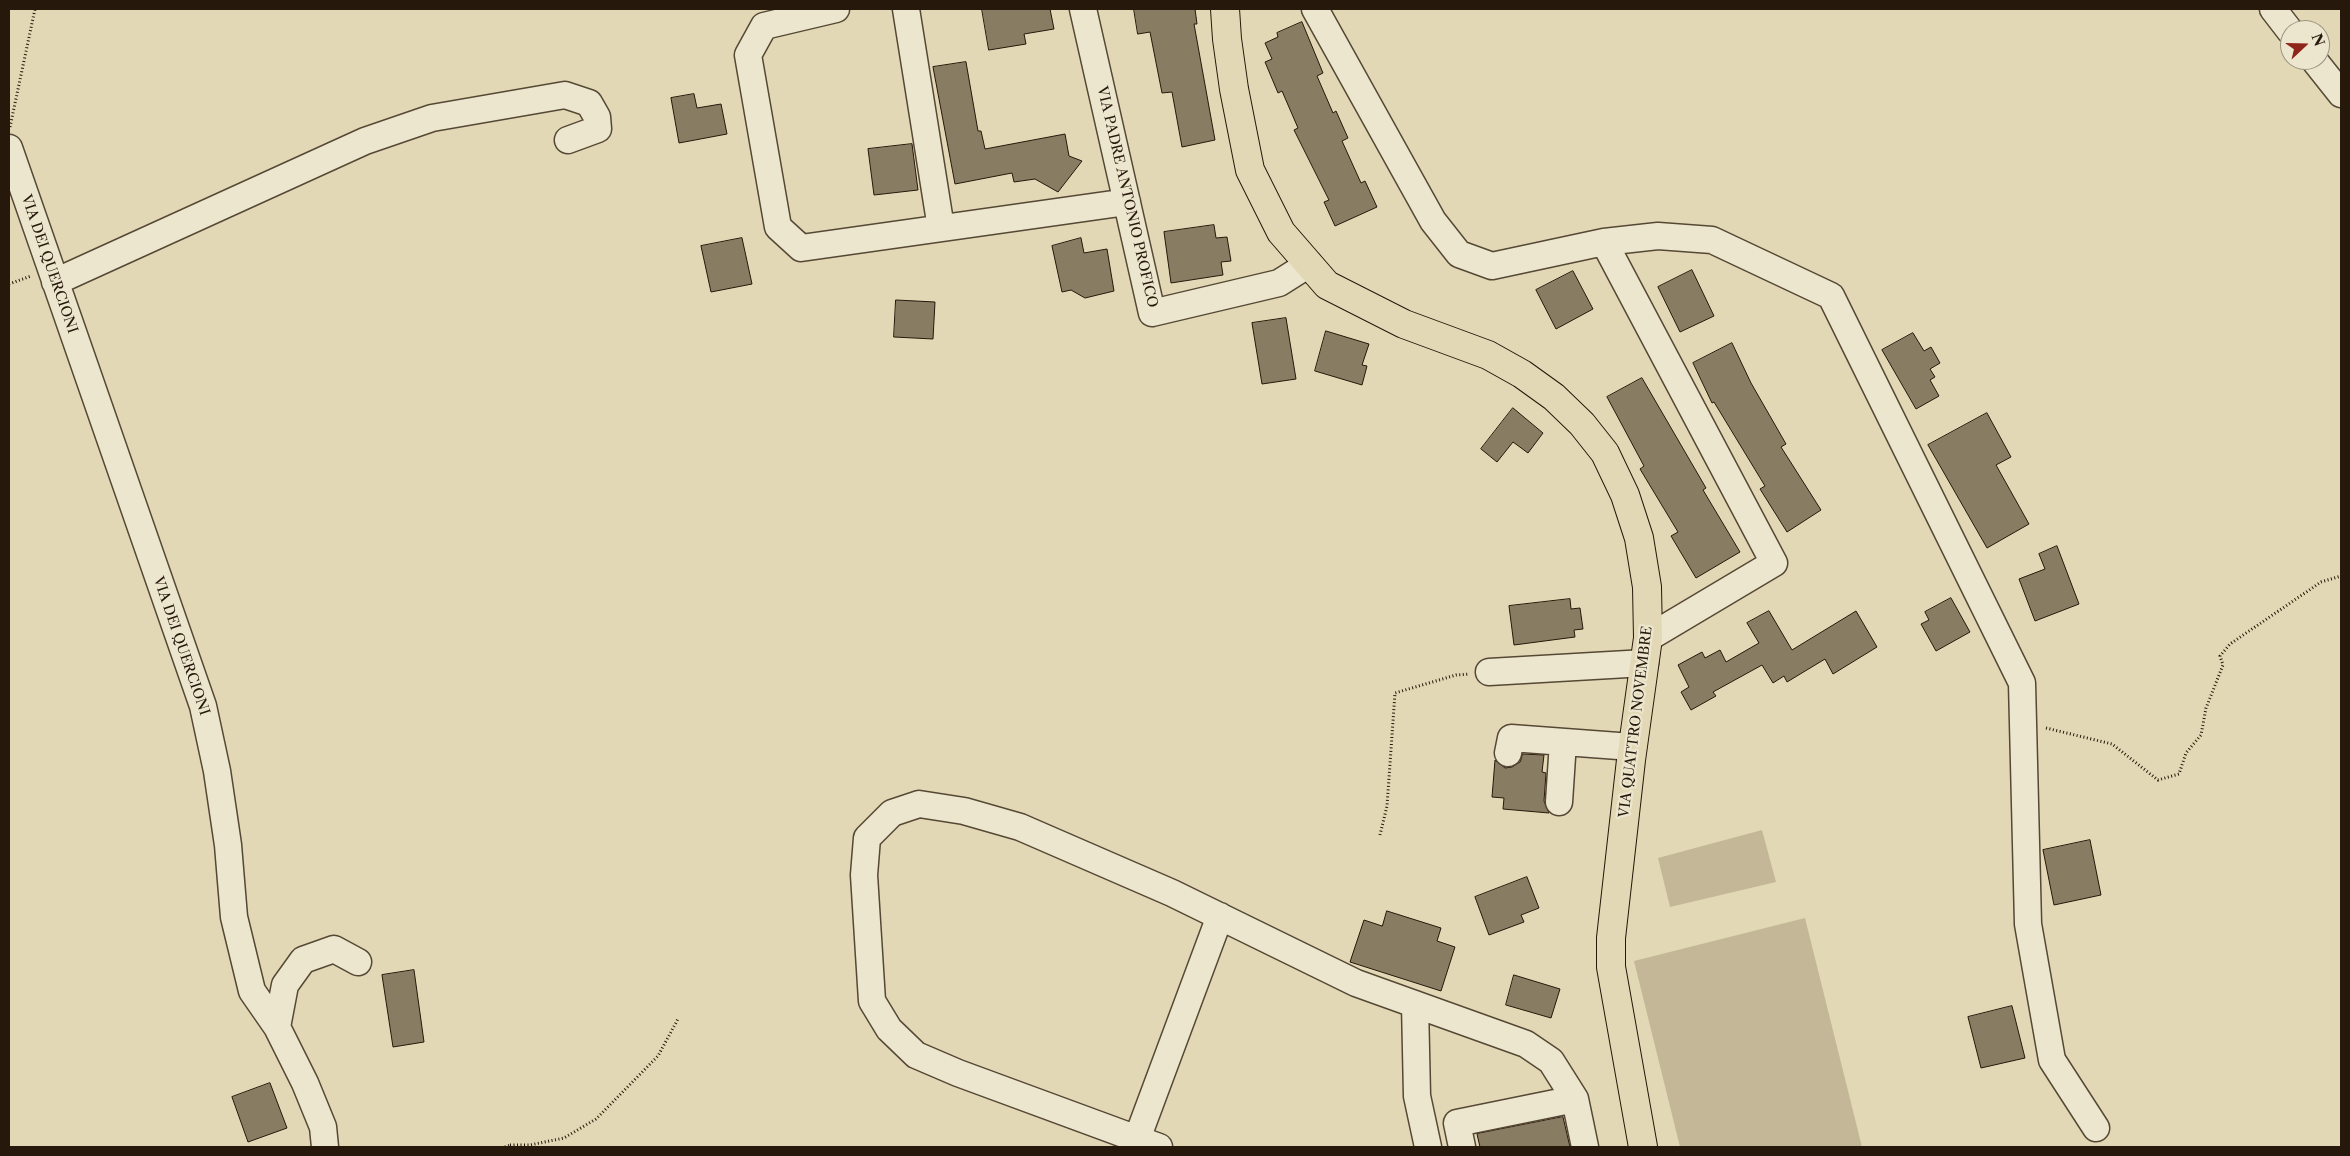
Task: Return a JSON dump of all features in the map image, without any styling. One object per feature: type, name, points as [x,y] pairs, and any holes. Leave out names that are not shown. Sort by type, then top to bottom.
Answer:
[{"type":"main road","name":"VIA QUATTRO NOVEMBRE","points":[[1225,9],[1226,39],[1250,170],[1281,232],[1327,285],[1404,324],[1488,356],[1522,374],[1554,397],[1582,424],[1605,453],[1625,495],[1639,538],[1647,587],[1647,650],[1632,747],[1611,938],[1611,967],[1643,1147]]},
{"type":"street","points":[[836,9],[764,26],[748,54],[778,227],[801,248],[1127,202]]},
{"type":"street","points":[[906,9],[941,228]]},
{"type":"street","name":"VIA PADRE ANTONIO PROFICO","points":[[1083,9],[1152,313],[1279,283],[1309,264]]},
{"type":"street","points":[[1316,9],[1433,221],[1459,254],[1492,266],[1604,242],[1658,236],[1712,240],[1831,296],[2022,683],[2028,924],[2052,1060],[2096,1128]]},
{"type":"street","points":[[2273,9],[2282,20]]},
{"type":"street","points":[[2322,70],[2341,94]]},
{"type":"street","points":[[55,282],[365,141],[432,118],[565,95],[589,103],[597,117],[598,129],[568,140]]},
{"type":"street","name":"VIA DEI QUERCIONI","points":[[9,148],[203,706],[217,771],[228,845],[234,917],[252,991],[277,1027],[305,1084],[323,1127],[325,1147]]},
{"type":"street","points":[[1489,672],[1647,650],[1774,563],[1604,242]]},
{"type":"street","points":[[1508,753],[1511,738],[1632,747]]},
{"type":"street","points":[[1559,802],[1563,742]]},
{"type":"street","points":[[1220,916],[1148,1143],[958,1073],[916,1055],[889,1029],[872,1001],[864,875],[867,838],[892,813],[919,804],[964,811],[1020,827],[1172,892],[1356,983],[1526,1044],[1551,1061],[1575,1099],[1585,1147]]},
{"type":"street","points":[[277,1027],[285,985],[303,960],[334,949],[358,962]]},
{"type":"street","points":[[1416,1004],[1417,1096],[1428,1147]]},
{"type":"street","points":[[1462,1147],[1457,1123],[1575,1099]]},
{"type":"path","points":[[9,135],[35,9]]},
{"type":"path","points":[[2024,722],[2112,744],[2158,780],[2179,774],[2186,753],[2201,735],[2206,708],[2224,665],[2220,656],[2230,644],[2321,582],[2341,576]]},
{"type":"path","points":[[1380,835],[1387,806],[1395,693],[1456,675],[1489,672]]},
{"type":"path","points":[[505,1147],[530,1145],[564,1138],[596,1119],[658,1056],[678,1019]]},
{"type":"shaded area","points":[[1762,830],[1776,882],[1670,907],[1658,858]]},
{"type":"shaded area","points":[[1805,918],[1862,1147],[1680,1147],[1634,961]]},
{"type":"building","points":[[982,9],[1050,9],[1054,29],[1024,34],[1026,44],[989,50]]},
{"type":"building","points":[[1134,9],[1195,9],[1197,24],[1194,24],[1215,140],[1182,147],[1172,92],[1162,93],[1150,32],[1138,34]]},
{"type":"building","points":[[1302,22],[1323,73],[1317,76],[1333,113],[1336,111],[1348,138],[1342,141],[1361,183],[1365,181],[1377,207],[1335,226],[1324,202],[1329,200],[1294,130],[1298,128],[1282,91],[1278,93],[1265,62],[1272,59],[1265,43],[1278,37],[1277,33]]},
{"type":"building","points":[[966,62],[978,131],[981,131],[985,149],[1065,134],[1069,156],[1082,161],[1058,192],[1035,179],[1014,182],[1012,173],[955,184],[933,67]]},
{"type":"building","points":[[694,94],[697,108],[721,104],[727,134],[679,143],[671,98]]},
{"type":"building","points":[[912,144],[918,190],[874,195],[868,149]]},
{"type":"building","points":[[1214,225],[1216,238],[1227,237],[1231,261],[1221,262],[1223,275],[1171,283],[1164,232]]},
{"type":"building","points":[[742,238],[752,284],[711,292],[701,246]]},
{"type":"building","points":[[1081,238],[1084,253],[1107,249],[1114,291],[1085,298],[1071,290],[1062,292],[1052,246]]},
{"type":"building","points":[[1692,270],[1714,316],[1680,332],[1658,287]]},
{"type":"building","points":[[1573,271],[1593,309],[1556,329],[1536,290]]},
{"type":"building","points":[[896,300],[935,302],[933,339],[894,337]]},
{"type":"building","points":[[1286,318],[1296,379],[1262,384],[1252,323]]},
{"type":"building","points":[[1326,331],[1369,344],[1362,365],[1367,366],[1362,385],[1315,371]]},
{"type":"building","points":[[1913,333],[1924,351],[1931,347],[1940,363],[1930,369],[1935,377],[1930,380],[1939,396],[1916,409],[1882,350]]},
{"type":"building","points":[[1732,343],[1751,383],[1786,444],[1781,447],[1821,510],[1787,532],[1760,489],[1765,486],[1714,402],[1712,403],[1693,363]]},
{"type":"building","points":[[1642,378],[1706,488],[1703,490],[1740,552],[1696,578],[1671,536],[1678,532],[1640,469],[1644,466],[1607,397]]},
{"type":"building","points":[[1513,408],[1543,433],[1528,453],[1513,442],[1497,462],[1481,449]]},
{"type":"building","points":[[1987,413],[2011,457],[1996,465],[2029,524],[1987,548],[1928,445]]},
{"type":"building","points":[[2057,546],[2079,604],[2035,621],[2019,579],[2045,569],[2039,554]]},
{"type":"building","points":[[1951,598],[1970,632],[1936,651],[1921,624],[1929,620],[1925,612]]},
{"type":"building","points":[[1570,599],[1571,609],[1580,608],[1583,629],[1574,630],[1575,637],[1514,645],[1509,606]]},
{"type":"building","points":[[1769,611],[1792,650],[1856,611],[1877,647],[1833,674],[1825,659],[1787,682],[1784,676],[1773,683],[1762,665],[1713,692],[1716,696],[1691,710],[1681,692],[1689,687],[1678,665],[1702,652],[1705,658],[1720,650],[1726,662],[1759,643],[1747,623]]},
{"type":"building","points":[[1523,754],[1544,755],[1542,772],[1546,773],[1544,801],[1549,813],[1503,809],[1504,798],[1492,797],[1495,760],[1505,768],[1512,767],[1520,762]]},
{"type":"building","points":[[2090,840],[2101,895],[2054,905],[2043,850]]},
{"type":"building","points":[[1527,877],[1539,908],[1521,915],[1524,922],[1489,935],[1475,897]]},
{"type":"building","points":[[1387,911],[1441,928],[1437,941],[1455,947],[1441,991],[1350,962],[1364,920],[1382,926]]},
{"type":"building","points":[[414,970],[424,1042],[393,1047],[382,975]]},
{"type":"building","points":[[1514,975],[1560,989],[1551,1018],[1506,1005]]},
{"type":"building","points":[[2012,1006],[2025,1058],[1981,1068],[1968,1017]]},
{"type":"building","points":[[270,1083],[287,1128],[248,1142],[232,1097]]},
{"type":"building","points":[[1563,1117],[1570,1147],[1480,1147],[1477,1134]]}]
